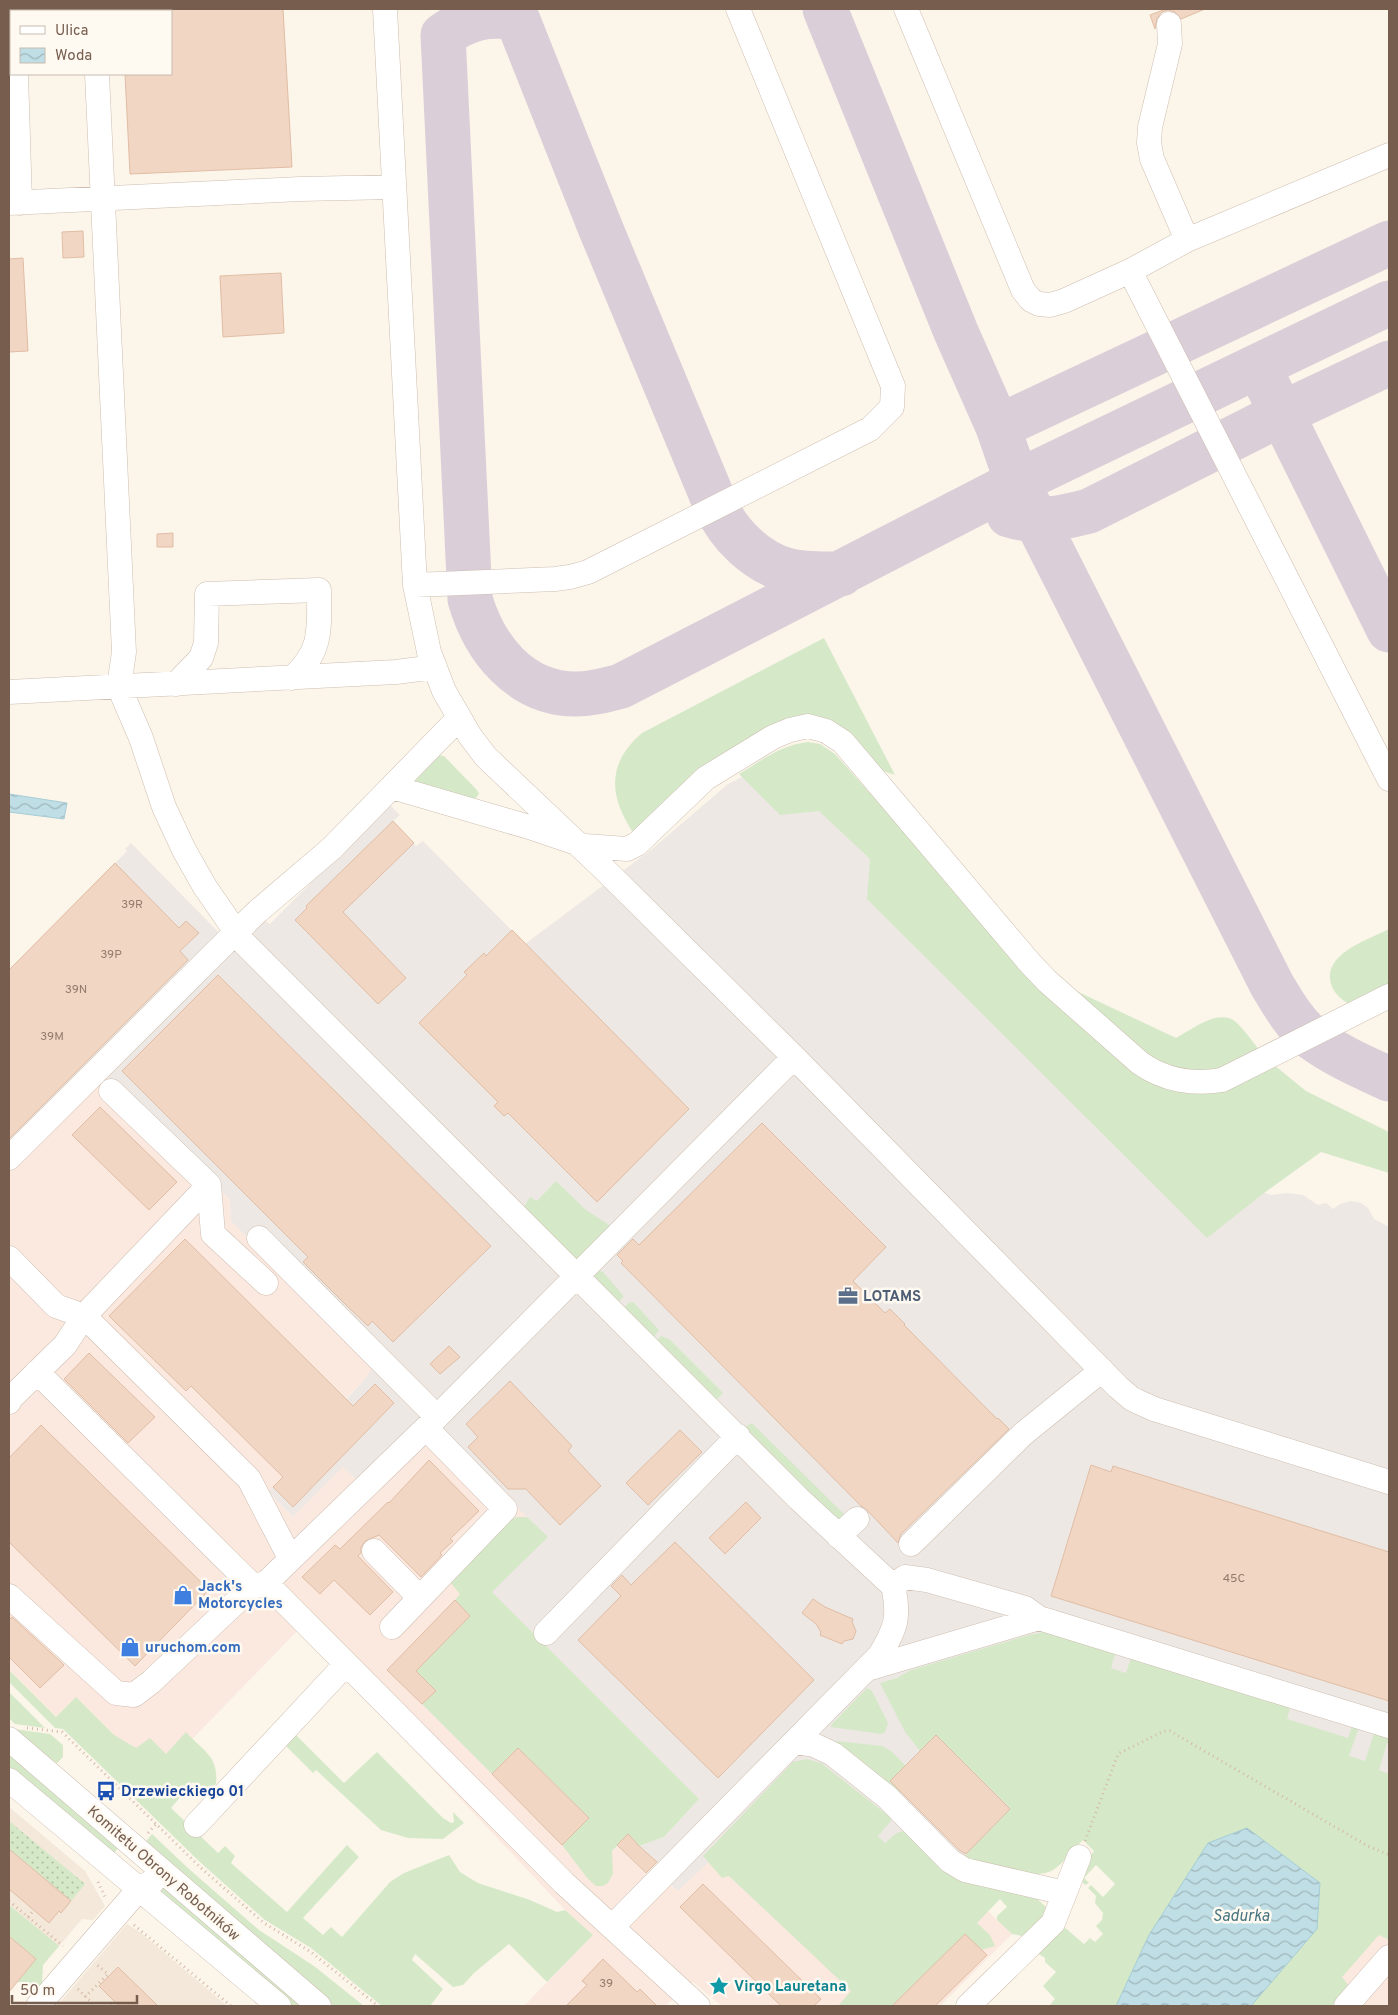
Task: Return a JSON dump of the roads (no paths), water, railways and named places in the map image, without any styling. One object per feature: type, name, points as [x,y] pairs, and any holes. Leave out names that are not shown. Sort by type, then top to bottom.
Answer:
[{"type":"street","points":[[385,9],[415,585],[429,652],[444,691],[470,736],[486,757],[576,842],[794,1057],[1132,1399],[1154,1409],[1389,1482]]},
{"type":"street","points":[[415,585],[556,579],[588,572],[870,429],[892,406],[893,386],[738,9]]},
{"type":"street","points":[[906,9],[1023,290],[1031,300],[1039,304],[1057,303],[1130,271],[1187,240],[1389,155]]},
{"type":"street","points":[[1169,24],[1170,44],[1150,127],[1149,143],[1152,159],[1187,240]]},
{"type":"street","points":[[16,75],[15,203],[300,189],[394,187]]},
{"type":"street","points":[[97,75],[124,652],[119,687],[141,738],[164,807],[184,850],[205,887],[236,932],[257,956],[799,1499],[893,1586],[897,1606],[896,1623],[880,1655],[612,1927]]},
{"type":"street","points":[[1130,271],[1389,779]]},
{"type":"street","points":[[176,684],[201,658],[206,643],[207,594],[318,590],[318,637],[315,648],[305,667],[292,678]]},
{"type":"street","points":[[9,692],[396,672],[435,667]]},
{"type":"street","points":[[9,1158],[236,932],[332,848],[459,718]]},
{"type":"street","points":[[392,787],[585,846],[627,848],[637,844],[706,778],[773,736],[808,726],[826,731],[843,742],[1029,962],[1070,1002],[1140,1064],[1152,1072],[1181,1081],[1222,1080],[1389,996]]},
{"type":"street","points":[[9,1596],[116,1693],[134,1695],[290,1558],[431,1422],[794,1057]]},
{"type":"street","points":[[111,1091],[209,1185],[213,1234],[266,1283]]},
{"type":"street","points":[[9,1402],[65,1345],[84,1316],[209,1185]]},
{"type":"street","points":[[259,1238],[431,1422],[505,1509],[392,1627]]},
{"type":"street","points":[[9,1258],[56,1306],[84,1316],[249,1480],[290,1558]]},
{"type":"street","points":[[911,1544],[1023,1434],[1102,1370]]},
{"type":"street","points":[[37,1372],[259,1584],[346,1664],[564,1883],[698,2006]]},
{"type":"street","points":[[546,1633],[738,1436]]},
{"type":"street","points":[[838,1536],[857,1519]]},
{"type":"street","points":[[374,1551],[420,1598]]},
{"type":"street","points":[[893,1586],[905,1578],[927,1580],[1026,1608],[1040,1618],[1389,1726]]},
{"type":"street","points":[[867,1669],[1040,1618]]},
{"type":"street","points":[[196,1825],[346,1664]]},
{"type":"street","name":"Komitetu Obrony Robotników","points":[[16,1733],[172,1880],[319,2006]]},
{"type":"street","points":[[795,1742],[814,1745],[833,1754],[887,1797],[950,1861],[965,1870],[1064,1893]]},
{"type":"street","name":"Komitetu Obrony Robotników","points":[[9,1780],[279,2006]]},
{"type":"street","points":[[968,2006],[1052,1922],[1079,1857]]},
{"type":"street","points":[[38,2006],[139,1889],[157,1880],[172,1880]]},
{"type":"street","points":[[1346,2006],[1389,1957]]},
{"type":"water","points":[[9,794],[67,803],[64,819],[9,812]]},
{"type":"water","name":"Sadurka","points":[[1247,1828],[1320,1883],[1317,1929],[1251,2006],[1116,2006],[1149,1935],[1208,1843]]},
{"type":"place","name":"LOTAMS","points":[[848,1296]]},
{"type":"place","name":"Jack's Motorcycles","points":[[183,1595]]},
{"type":"place","name":"uruchom.com","points":[[130,1647]]},
{"type":"place","name":"Drzewieckiego 01","points":[[106,1791]]},
{"type":"place","name":"Virgo Lauretana","points":[[719,1986]]}]
